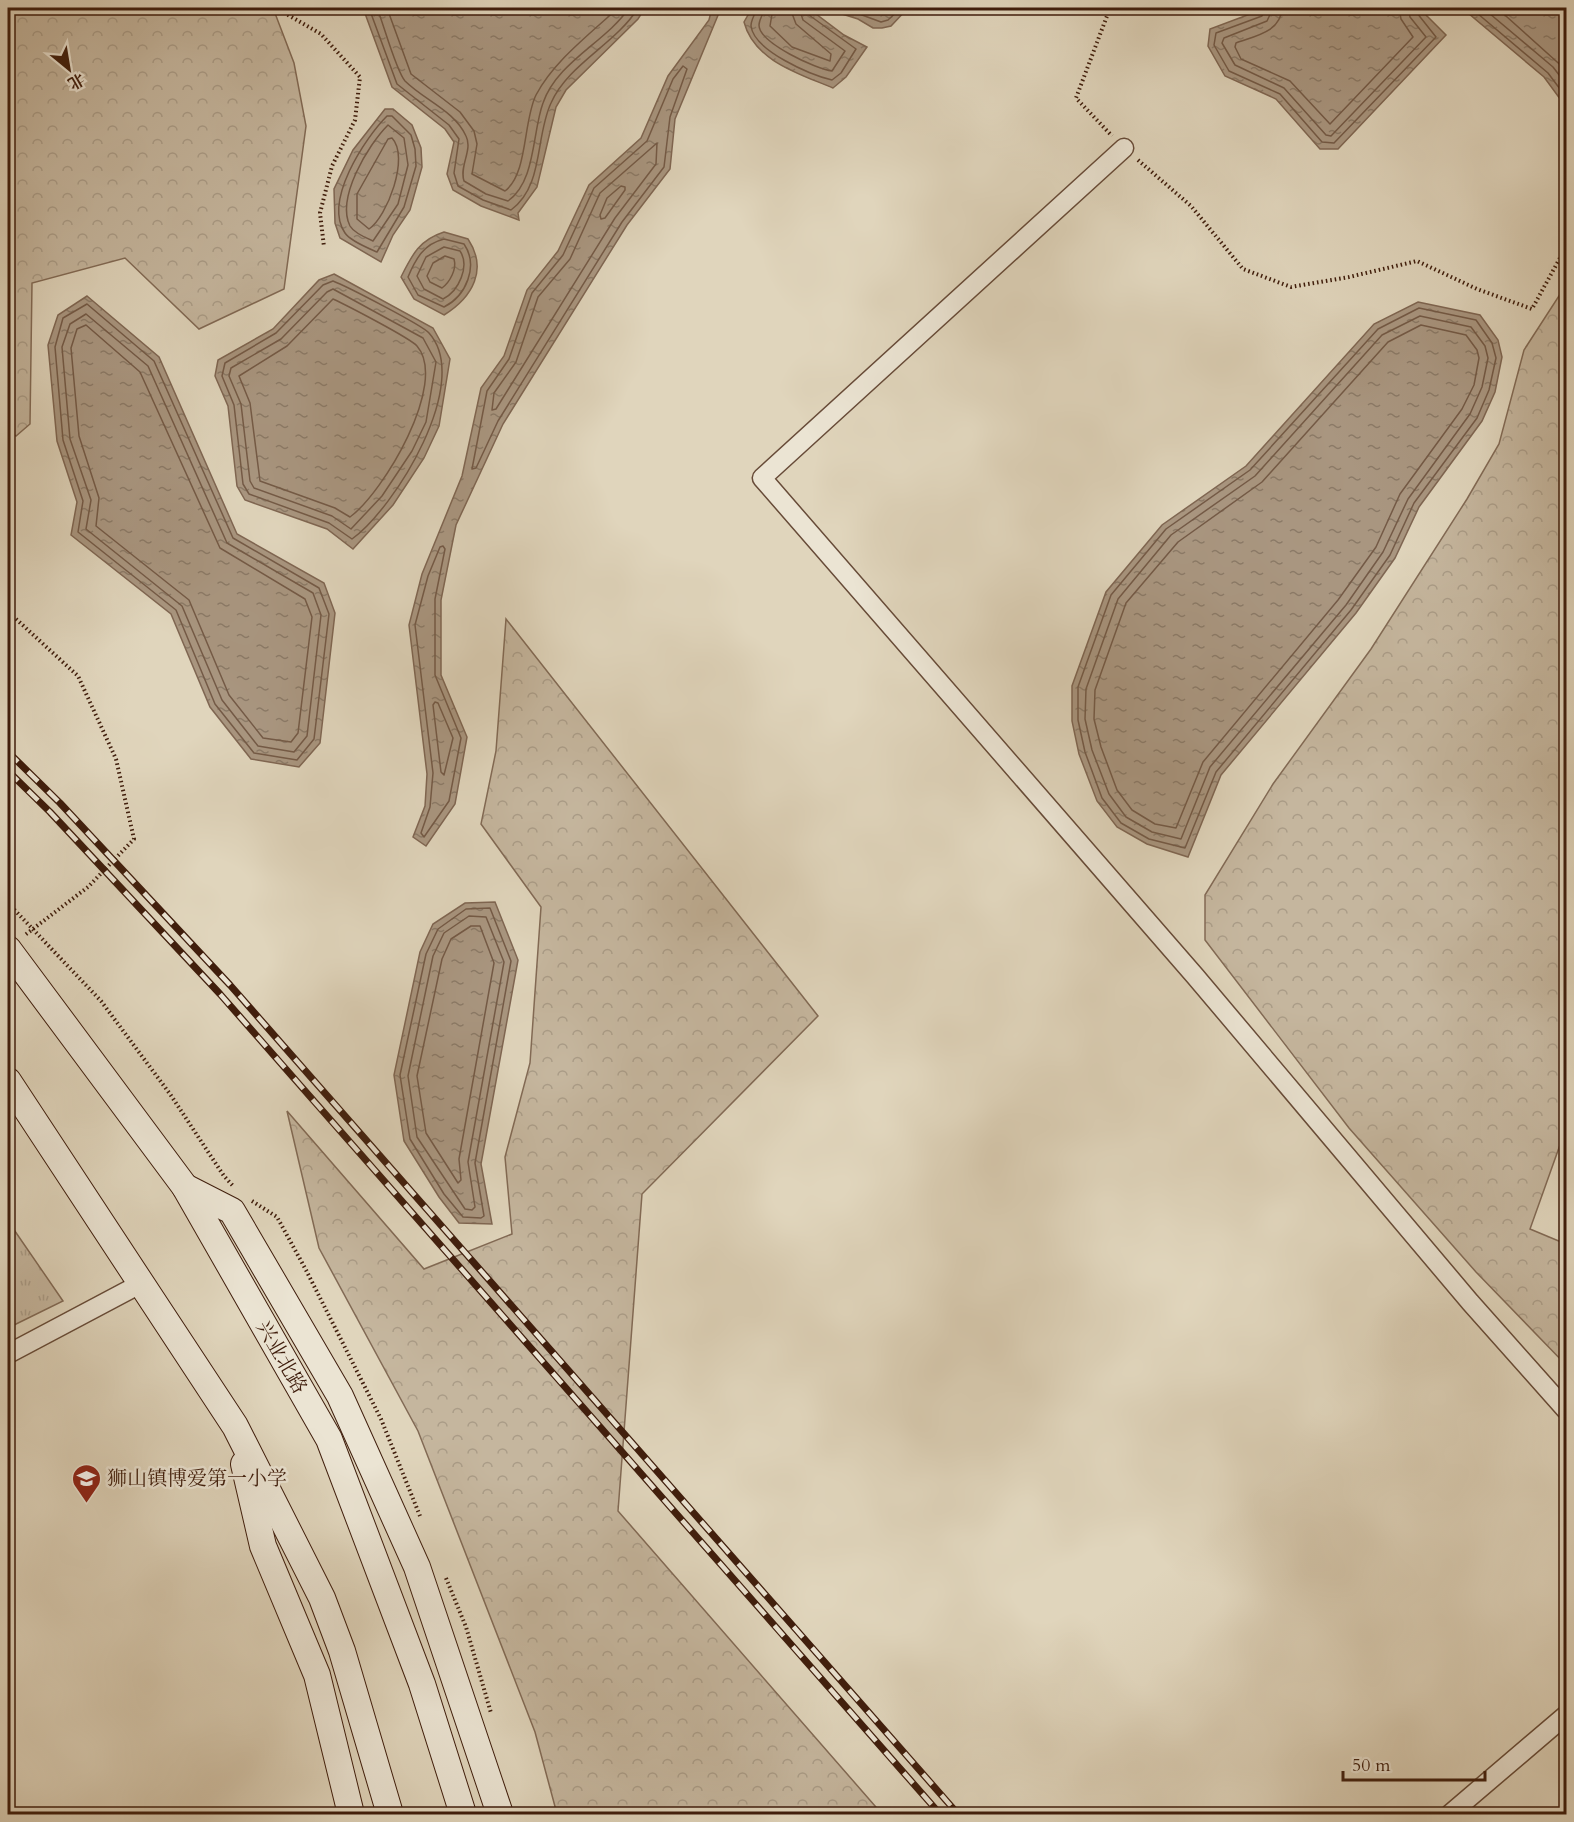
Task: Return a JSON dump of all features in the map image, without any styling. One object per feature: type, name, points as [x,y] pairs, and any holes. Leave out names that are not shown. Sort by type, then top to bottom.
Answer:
[{"type":"main road","name":"兴业北路","points":[[8,949],[185,1187],[329,1439],[422,1684],[463,1815]]},
{"type":"main road","points":[[8,1081],[235,1426],[326,1609],[342,1651],[390,1815]]},
{"type":"main road","points":[[185,1187],[232,1212],[340,1395],[417,1567],[500,1815]]},
{"type":"main road","points":[[235,1426],[263,1546],[317,1675],[351,1815]]},
{"type":"street","points":[[1124,148],[762,477],[1566,1410]]},
{"type":"street","points":[[8,1354],[142,1283]]},
{"type":"street","points":[[1450,1815],[1566,1715]]},
{"type":"path","points":[[276,8],[321,34],[360,77],[355,120],[332,166],[320,213],[324,247]]},
{"type":"path","points":[[1110,8],[1076,98],[1124,148],[1191,206],[1244,269],[1291,287],[1349,277],[1417,261],[1477,289],[1532,309],[1566,247]]},
{"type":"path","points":[[8,949],[88,887],[134,839],[116,759],[78,676],[16,619]]},
{"type":"green space","points":[[8,8],[273,8],[294,63],[306,126],[284,289],[199,329],[125,258],[32,283],[30,424],[16,436],[8,430]]},
{"type":"green space","points":[[1566,285],[1566,1128],[1530,1229],[1566,1244],[1566,1365],[1476,1272],[1349,1128],[1205,940],[1205,895],[1273,784],[1371,649],[1467,499],[1499,444],[1524,350]]},
{"type":"green space","points":[[506,619],[818,1016],[642,1194],[618,1511],[882,1814],[557,1814],[535,1732],[418,1431],[319,1248],[287,1111],[424,1269],[512,1234],[505,1157],[530,1063],[541,907],[481,824],[496,751]]},
{"type":"green space","points":[[8,1221],[63,1301],[8,1328]]},
{"type":"water","points":[[363,8],[645,8],[638,19],[566,90],[556,107],[537,187],[518,213],[519,220],[481,206],[453,190],[447,174],[454,142],[445,129],[392,87]]},
{"type":"water","points":[[712,8],[721,8],[675,119],[670,169],[627,225],[503,424],[456,525],[441,600],[441,675],[467,737],[455,804],[426,846],[413,837],[425,806],[427,774],[409,625],[422,574],[462,476],[481,388],[504,356],[527,290],[558,251],[589,185],[641,138],[668,76],[709,20]]},
{"type":"water","points":[[752,8],[808,8],[844,35],[867,47],[846,77],[833,88],[780,64],[757,47],[744,22]]},
{"type":"water","points":[[823,8],[908,8],[891,26],[873,28],[858,19]]},
{"type":"water","points":[[1266,8],[1419,8],[1446,35],[1338,149],[1320,149],[1276,99],[1225,76],[1208,46],[1210,29]]},
{"type":"water","points":[[1462,8],[1566,8],[1566,107],[1544,77]]},
{"type":"water","points":[[385,109],[393,109],[412,125],[421,148],[422,167],[410,210],[393,235],[381,262],[340,238],[335,223],[334,189],[353,150]]},
{"type":"water","points":[[444,232],[468,239],[474,250],[477,271],[470,291],[463,300],[444,315],[414,299],[401,277],[417,249],[428,239]]},
{"type":"water","points":[[334,274],[433,328],[450,359],[439,426],[424,458],[393,505],[353,549],[327,529],[245,500],[237,486],[228,406],[215,376],[218,360],[273,329],[319,280]]},
{"type":"water","points":[[87,296],[159,357],[237,534],[324,583],[335,613],[320,743],[299,767],[251,759],[210,707],[171,614],[71,535],[77,502],[57,441],[48,345],[58,315]]},
{"type":"water","points":[[1418,302],[1480,315],[1498,340],[1502,357],[1495,392],[1482,421],[1419,507],[1395,558],[1356,613],[1221,775],[1188,857],[1147,844],[1117,827],[1097,801],[1079,754],[1072,721],[1072,686],[1106,592],[1162,525],[1246,466],[1374,324]]},
{"type":"water","points":[[495,902],[518,960],[481,1164],[492,1224],[459,1223],[439,1197],[404,1141],[394,1075],[420,952],[433,924],[465,903]]},
{"type":"railway","points":[[8,752],[60,803],[230,985],[958,1814]]},
{"type":"railway","points":[[8,771],[50,812],[220,994],[940,1814]]},
{"type":"place","name":"狮山镇博爱第一小学","points":[[86,1504]]}]
